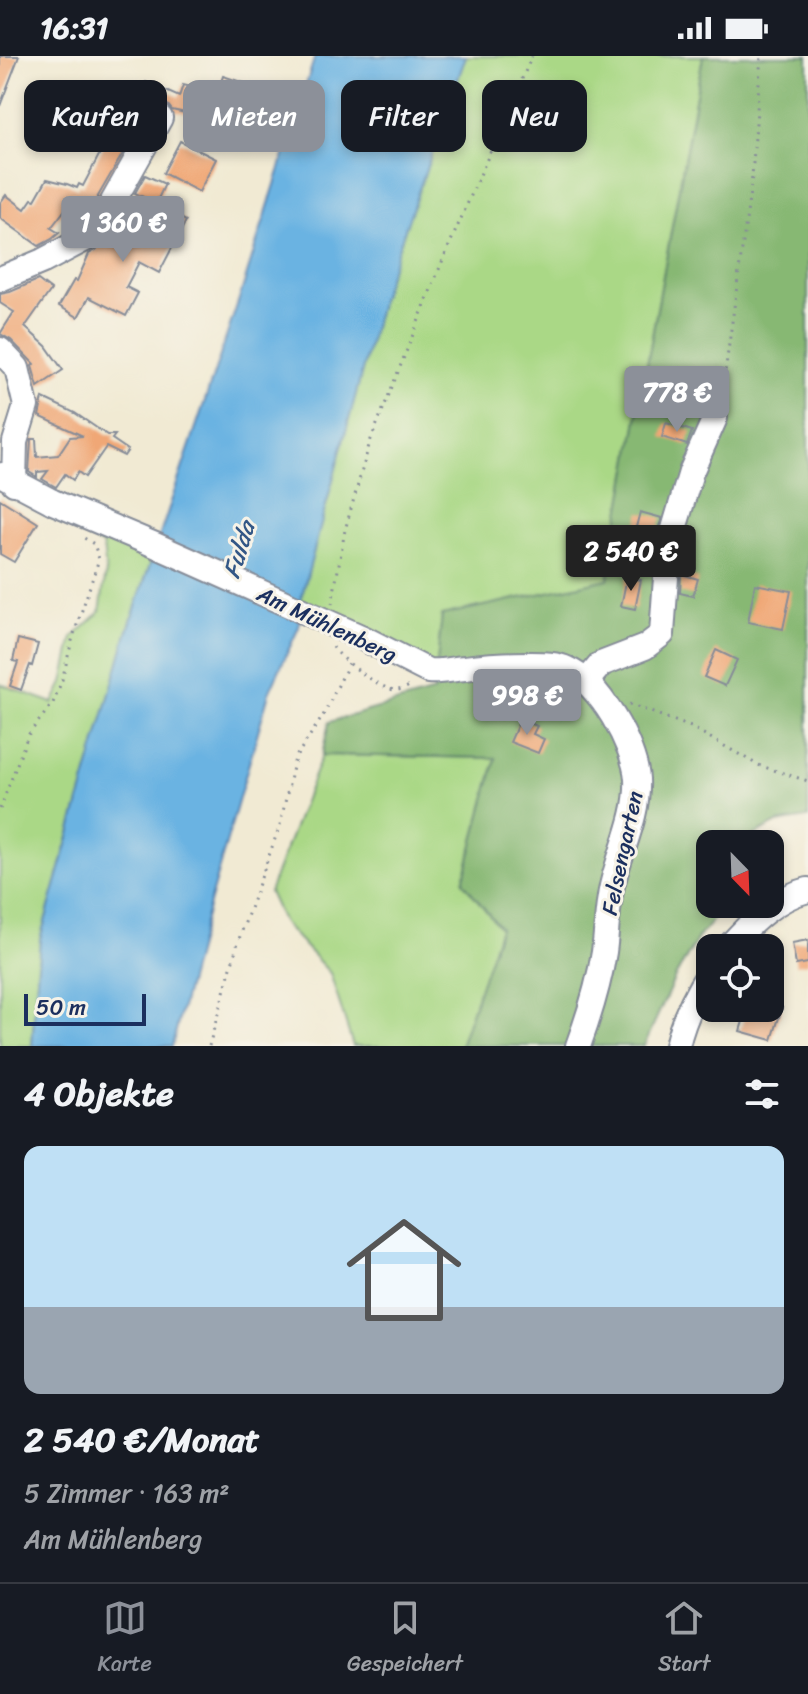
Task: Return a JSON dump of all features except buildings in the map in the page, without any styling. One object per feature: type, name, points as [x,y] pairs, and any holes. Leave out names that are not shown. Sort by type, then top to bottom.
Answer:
[{"type":"street","points":[[0,279],[85,239],[101,223],[141,152]]},
{"type":"street","points":[[0,350],[17,368],[26,406],[7,478]]},
{"type":"street","points":[[597,696],[601,664],[645,647],[662,634],[668,549],[691,472],[715,418]]},
{"type":"street","name":"Am Mühlenberg","points":[[7,478],[53,502],[363,638],[428,671]]},
{"type":"street","points":[[428,671],[489,665],[547,664],[568,669],[597,696]]},
{"type":"street","name":"Felsengarten","points":[[578,1046],[604,954],[618,859],[637,803],[637,776],[629,748],[616,721],[597,696]]},
{"type":"street","points":[[740,934],[775,904],[808,890]]},
{"type":"street","points":[[677,1046],[696,995]]},
{"type":"path","points":[[332,603],[345,530],[370,442],[442,262],[532,56]]},
{"type":"path","points":[[715,418],[722,399],[752,177],[761,56]]},
{"type":"path","points":[[0,809],[28,735],[53,703],[99,559],[94,544],[82,538]]},
{"type":"path","points":[[330,640],[335,651],[349,663],[393,690],[410,686],[421,680],[428,671]]},
{"type":"path","points":[[209,1046],[238,942],[280,825],[295,758],[323,716],[349,663]]},
{"type":"path","points":[[597,696],[662,715],[691,727],[758,765],[808,781]]},
{"type":"green space","points":[[466,56],[703,56],[608,579],[442,615],[434,692],[428,671],[301,599],[384,289],[432,152],[466,152],[466,80],[458,80]]},
{"type":"green space","points":[[703,56],[808,56],[808,818],[777,823],[764,830],[696,830],[696,918],[714,918],[701,934],[696,934],[696,941],[675,977],[644,1046],[460,1046],[500,928],[463,882],[496,758],[322,755],[329,722],[434,692],[442,615],[608,579]]},
{"type":"green space","points":[[63,502],[156,546],[128,630],[40,939],[32,1046],[0,1046],[0,684],[53,703],[63,683],[73,637],[100,612],[106,572],[103,546],[60,521]]},
{"type":"green space","points":[[322,755],[496,758],[463,882],[501,927],[460,1046],[353,1046],[330,973],[283,923],[269,892]]},
{"type":"water","name":"Fulda","points":[[315,56],[466,56],[458,80],[341,80],[341,152],[432,152],[384,289],[301,599],[299,627],[269,693],[172,1046],[32,1046],[40,939],[128,630],[285,152],[325,152],[325,80],[308,80]]}]
